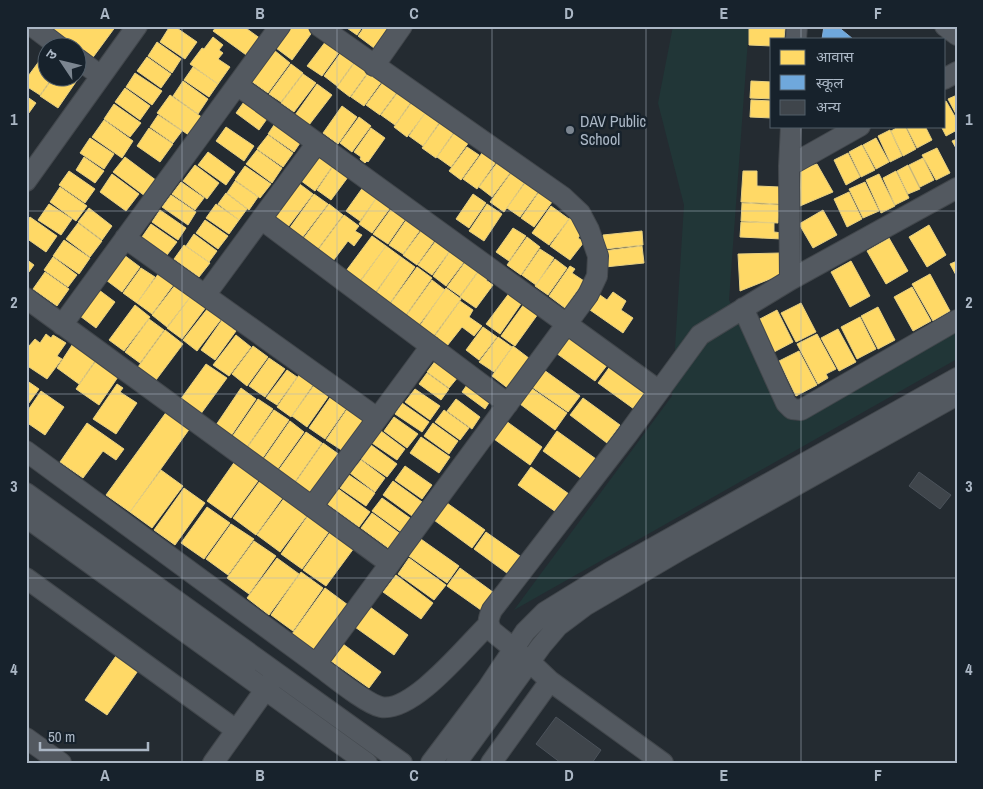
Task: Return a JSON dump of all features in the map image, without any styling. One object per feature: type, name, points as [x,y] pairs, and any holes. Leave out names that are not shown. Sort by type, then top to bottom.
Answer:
[{"type":"street","points":[[32,26],[48,38]]},
{"type":"street","points":[[26,181],[33,156],[102,76],[138,26]]},
{"type":"street","points":[[62,325],[280,26]]},
{"type":"street","points":[[316,664],[588,295],[597,276],[598,256],[589,230],[580,214],[563,196],[319,26]]},
{"type":"street","points":[[374,66],[402,26]]},
{"type":"street","points":[[945,26],[957,35]]},
{"type":"street","points":[[88,66],[102,76]]},
{"type":"street","points":[[237,85],[658,390]]},
{"type":"street","points":[[790,280],[789,166],[791,128]]},
{"type":"street","points":[[789,166],[856,128]]},
{"type":"street","points":[[206,294],[317,143]]},
{"type":"street","points":[[663,763],[550,681],[492,631],[488,625],[488,619],[492,610],[621,443],[700,335],[790,280],[957,188]]},
{"type":"street","points":[[261,219],[508,404]]},
{"type":"street","points":[[126,238],[377,418]]},
{"type":"street","points":[[26,298],[389,563]]},
{"type":"street","points":[[738,311],[786,403],[792,409],[801,410],[957,320]]},
{"type":"street","points":[[312,507],[431,346]]},
{"type":"street","points":[[431,763],[487,688],[525,632],[545,612],[568,596],[957,378]]},
{"type":"street","points":[[456,763],[541,646],[558,626],[586,605],[680,550],[957,395]]},
{"type":"street","points":[[26,451],[362,698],[380,707],[395,706],[410,699],[437,678],[488,625]]},
{"type":"street","points":[[26,493],[402,763]]},
{"type":"street","points":[[26,518],[367,763]]},
{"type":"street","points":[[26,578],[236,730]]},
{"type":"street","points":[[213,763],[277,673]]},
{"type":"street","points":[[491,763],[550,681]]},
{"type":"street","points":[[26,738],[61,763]]},
{"type":"green space","points":[[673,26],[749,26],[729,300],[778,409],[796,421],[957,330],[957,359],[514,610],[672,396],[684,205],[658,103]]},
{"type":"building: आवास","points":[[46,26],[116,26],[91,60],[88,58],[88,38],[62,38]]},
{"type":"building: आवास","points":[[170,26],[174,26],[197,42],[185,59],[160,42]]},
{"type":"building: आवास","points":[[217,26],[243,26],[261,39],[249,57],[213,31]]},
{"type":"building: आवास","points":[[293,26],[307,26],[313,31],[292,60],[276,48]]},
{"type":"building: आवास","points":[[344,26],[363,26],[357,35]]},
{"type":"building: आवास","points":[[365,26],[389,26],[374,48],[358,36]]},
{"type":"building: आवास","points":[[750,26],[785,26],[785,28]]},
{"type":"building: आवास","points":[[749,27],[785,29],[784,38],[770,38],[770,46],[749,45]]},
{"type":"building: आवास","points":[[213,37],[223,45],[219,50],[223,53],[218,59],[230,67],[218,84],[190,64]]},
{"type":"building: आवास","points":[[326,41],[340,51],[322,76],[307,66]]},
{"type":"building: आवास","points":[[157,42],[181,59],[172,73],[148,56]]},
{"type":"building: आवास","points":[[274,50],[290,63],[268,93],[251,81]]},
{"type":"building: आवास","points":[[342,51],[355,61],[337,86],[324,76]]},
{"type":"building: आवास","points":[[147,57],[171,74],[161,88],[137,71]]},
{"type":"building: आवास","points":[[355,62],[368,72],[350,97],[337,87]]},
{"type":"building: आवास","points":[[38,63],[38,88],[45,88],[40,95],[26,86],[26,79]]},
{"type":"building: आवास","points":[[291,64],[303,73],[281,102],[269,94]]},
{"type":"building: आवास","points":[[193,67],[218,84],[209,97],[184,80]]},
{"type":"building: आवास","points":[[369,72],[382,81],[364,106],[351,97]]},
{"type":"building: आवास","points":[[135,73],[162,91],[152,105],[126,87]]},
{"type":"building: आवास","points":[[303,74],[316,83],[294,112],[281,103]]},
{"type":"building: आवास","points":[[183,81],[208,99],[198,114],[173,96]]},
{"type":"building: आवास","points":[[751,81],[770,82],[770,99],[750,98]]},
{"type":"building: आवास","points":[[383,82],[397,92],[380,115],[366,105]]},
{"type":"building: आवास","points":[[317,84],[332,95],[309,125],[295,115]]},
{"type":"building: आवास","points":[[46,88],[72,88],[58,108],[40,96]]},
{"type":"building: आवास","points":[[125,88],[150,106],[140,120],[115,102]]},
{"type":"building: आवास","points":[[398,92],[411,102],[395,125],[381,115]]},
{"type":"building: आवास","points":[[170,95],[203,118],[190,136],[157,113]]},
{"type":"building: आवास","points":[[957,95],[957,116],[948,99]]},
{"type":"building: आवास","points":[[26,96],[36,103],[26,117]]},
{"type":"building: आवास","points":[[246,99],[269,116],[259,130],[236,113]]},
{"type":"building: आवास","points":[[751,100],[770,101],[770,118],[750,117]]},
{"type":"building: आवास","points":[[946,101],[957,120],[957,130],[946,136],[942,128],[946,128]]},
{"type":"building: आवास","points":[[412,102],[426,112],[407,137],[394,127]]},
{"type":"building: आवास","points":[[114,104],[141,123],[130,137],[104,119]]},
{"type":"building: आवास","points":[[342,106],[357,117],[338,144],[323,133]]},
{"type":"building: आवास","points":[[425,113],[439,123],[423,146],[409,136]]},
{"type":"building: आवास","points":[[158,115],[182,131],[173,143],[150,127]]},
{"type":"building: आवास","points":[[359,117],[371,126],[352,152],[340,143]]},
{"type":"building: आवास","points":[[104,120],[133,141],[122,158],[92,137]]},
{"type":"building: आवास","points":[[276,122],[302,140],[294,152],[268,134]]},
{"type":"building: आवास","points":[[440,123],[454,132],[436,158],[422,148]]},
{"type":"building: आवास","points":[[226,127],[254,146],[244,161],[216,141]]},
{"type":"building: आवास","points":[[149,128],[173,144],[160,162],[137,146]]},
{"type":"building: आवास","points":[[371,128],[385,138],[368,162],[365,163],[354,152]]},
{"type":"building: आवास","points":[[896,128],[906,128],[916,149],[903,156],[891,131]]},
{"type":"building: आवास","points":[[907,128],[926,128],[932,140],[917,148]]},
{"type":"building: आवास","points":[[890,130],[902,156],[890,162],[878,136]]},
{"type":"building: आवास","points":[[455,132],[469,142],[451,167],[437,157]]},
{"type":"building: आवास","points":[[268,135],[293,153],[283,167],[257,149]]},
{"type":"building: आवास","points":[[90,138],[114,154],[104,169],[80,153]]},
{"type":"building: आवास","points":[[876,138],[889,162],[876,169],[863,145]]},
{"type":"building: आवास","points":[[957,139],[957,150],[952,141]]},
{"type":"building: आवास","points":[[862,145],[875,170],[861,177],[849,152]]},
{"type":"building: आवास","points":[[467,147],[479,155],[461,180],[449,171]]},
{"type":"building: आवास","points":[[937,148],[950,173],[936,180],[922,155]]},
{"type":"building: आवास","points":[[257,150],[282,168],[272,183],[246,164]]},
{"type":"building: आवास","points":[[321,150],[336,161],[315,191],[300,180]]},
{"type":"building: आवास","points":[[208,152],[235,172],[226,185],[198,165]]},
{"type":"building: आवास","points":[[482,153],[496,162],[477,189],[463,179]]},
{"type":"building: आवास","points":[[848,153],[860,177],[846,185],[834,160]]},
{"type":"building: आवास","points":[[84,157],[104,171],[95,183],[76,170]]},
{"type":"building: आवास","points":[[125,157],[157,181],[145,196],[113,172]]},
{"type":"building: आवास","points":[[923,158],[934,180],[920,187],[909,165]]},
{"type":"building: आवास","points":[[336,162],[351,173],[331,200],[317,190]]},
{"type":"building: आवास","points":[[497,163],[510,173],[492,197],[479,187]]},
{"type":"building: आवास","points":[[817,164],[833,192],[800,206],[801,169]]},
{"type":"building: आवास","points":[[195,165],[219,183],[207,199],[183,181]]},
{"type":"building: आवास","points":[[908,165],[920,189],[908,194],[897,171]]},
{"type":"building: आवास","points":[[245,166],[271,184],[260,198],[235,180]]},
{"type":"building: आवास","points":[[69,171],[95,189],[85,203],[59,185]]},
{"type":"building: आवास","points":[[743,171],[757,171],[757,186],[780,187],[779,204],[741,202]]},
{"type":"building: आवास","points":[[896,171],[909,198],[895,205],[883,178]]},
{"type":"building: आवास","points":[[511,173],[524,183],[504,212],[490,202]]},
{"type":"building: आवास","points":[[112,174],[139,194],[126,211],[100,192]]},
{"type":"building: आवास","points":[[879,174],[895,206],[881,213],[866,180]]},
{"type":"building: आवास","points":[[235,181],[258,197],[249,210],[227,193]]},
{"type":"building: आवास","points":[[181,182],[204,198],[195,210],[172,194]]},
{"type":"building: आवास","points":[[297,182],[313,194],[288,227],[273,216]]},
{"type":"building: आवास","points":[[865,182],[879,211],[863,218],[849,189]]},
{"type":"building: आवास","points":[[366,183],[380,193],[360,221],[346,211]]},
{"type":"building: आवास","points":[[525,183],[538,192],[520,217],[507,208]]},
{"type":"building: आवास","points":[[60,187],[87,206],[76,221],[50,202]]},
{"type":"building: आवास","points":[[539,192],[552,202],[534,227],[521,218]]},
{"type":"building: आवास","points":[[849,192],[862,219],[847,227],[834,199]]},
{"type":"building: आवास","points":[[226,193],[247,209],[239,220],[218,204]]},
{"type":"building: आवास","points":[[314,194],[328,204],[302,238],[289,229]]},
{"type":"building: आवास","points":[[379,194],[393,204],[372,233],[359,224]]},
{"type":"building: आवास","points":[[473,194],[486,203],[469,228],[456,219]]},
{"type":"building: आवास","points":[[171,195],[196,212],[188,225],[162,207]]},
{"type":"building: आवास","points":[[742,203],[779,205],[778,223],[741,221]]},
{"type":"building: आवास","points":[[49,204],[72,219],[61,235],[38,220]]},
{"type":"building: आवास","points":[[216,204],[239,220],[229,234],[206,218]]},
{"type":"building: आवास","points":[[329,204],[343,215],[317,250],[303,239]]},
{"type":"building: आवास","points":[[487,204],[502,214],[484,241],[469,231]]},
{"type":"building: आवास","points":[[394,205],[408,215],[388,244],[373,234]]},
{"type":"building: आवास","points":[[551,206],[569,219],[549,245],[532,233]]},
{"type":"building: आवास","points":[[89,208],[112,226],[102,240],[78,222]]},
{"type":"building: आवास","points":[[160,210],[186,228],[178,240],[152,222]]},
{"type":"building: आवास","points":[[823,210],[837,235],[813,248],[799,224]]},
{"type":"building: आवास","points":[[344,215],[359,226],[355,231],[362,235],[354,246],[348,241],[333,261],[318,250]]},
{"type":"building: आवास","points":[[409,216],[423,226],[403,254],[389,245]]},
{"type":"building: आवास","points":[[30,217],[57,236],[46,252],[26,238],[26,222]]},
{"type":"building: आवास","points":[[570,218],[585,229],[578,238],[584,242],[570,260],[550,246]]},
{"type":"building: आवास","points":[[205,220],[228,236],[218,249],[196,233]]},
{"type":"building: आवास","points":[[741,222],[774,223],[774,232],[783,233],[782,239],[740,237]]},
{"type":"building: आवास","points":[[78,223],[102,241],[90,257],[66,239]]},
{"type":"building: आवास","points":[[151,224],[177,242],[167,255],[142,237]]},
{"type":"building: आवास","points":[[929,225],[946,255],[927,267],[909,237]]},
{"type":"building: आवास","points":[[424,227],[437,237],[417,265],[403,255]]},
{"type":"building: आवास","points":[[513,228],[526,236],[509,261],[496,252]]},
{"type":"building: आवास","points":[[642,231],[643,245],[605,249],[603,235]]},
{"type":"building: आवास","points":[[194,234],[217,251],[209,262],[186,246]]},
{"type":"building: आवास","points":[[372,236],[386,246],[360,281],[346,271]]},
{"type":"building: आवास","points":[[527,237],[540,247],[521,275],[507,265]]},
{"type":"building: आवास","points":[[438,238],[452,248],[432,275],[418,265]]},
{"type":"building: आवास","points":[[889,238],[908,271],[886,284],[867,251]]},
{"type":"building: आवास","points":[[64,240],[90,258],[79,274],[53,256]]},
{"type":"building: आवास","points":[[184,245],[210,263],[199,277],[174,259]]},
{"type":"building: आवास","points":[[386,246],[401,257],[375,293],[360,282]]},
{"type":"building: आवास","points":[[642,246],[644,263],[605,267],[603,251]]},
{"type":"building: आवास","points":[[453,247],[467,258],[446,286],[433,276]]},
{"type":"building: आवास","points":[[540,249],[554,258],[536,285],[522,275]]},
{"type":"building: आवास","points":[[781,253],[780,275],[740,291],[738,254]]},
{"type":"building: आवास","points":[[124,255],[140,267],[122,292],[106,280]]},
{"type":"building: आवास","points":[[53,257],[77,275],[68,287],[44,270]]},
{"type":"building: आवास","points":[[401,257],[415,267],[390,303],[376,293]]},
{"type":"building: आवास","points":[[26,259],[34,265],[26,276]]},
{"type":"building: आवास","points":[[555,259],[567,268],[548,295],[535,286]]},
{"type":"building: आवास","points":[[466,261],[479,270],[460,296],[447,287]]},
{"type":"building: आवास","points":[[851,261],[870,296],[850,307],[831,272]]},
{"type":"building: आवास","points":[[957,261],[957,277],[950,264]]},
{"type":"building: आवास","points":[[570,266],[575,269],[572,273],[584,281],[565,308],[549,296]]},
{"type":"building: आवास","points":[[417,267],[432,278],[406,315],[390,304]]},
{"type":"building: आवास","points":[[141,268],[155,277],[137,303],[123,293]]},
{"type":"building: आवास","points":[[481,268],[490,275],[486,280],[493,285],[476,308],[460,297]]},
{"type":"building: आवास","points":[[45,272],[69,289],[57,306],[33,289]]},
{"type":"building: आवास","points":[[159,273],[174,284],[152,314],[137,303]]},
{"type":"building: आवास","points":[[930,274],[950,311],[933,321],[912,284]]},
{"type":"building: आवास","points":[[432,280],[445,290],[419,325],[406,316]]},
{"type":"building: आवास","points":[[176,284],[191,296],[167,327],[152,315]]},
{"type":"building: आवास","points":[[912,287],[931,321],[913,331],[894,297]]},
{"type":"building: आवास","points":[[446,288],[461,299],[433,337],[419,327]]},
{"type":"building: आवास","points":[[99,290],[115,302],[96,328],[80,316]]},
{"type":"building: आवास","points":[[510,292],[523,301],[500,334],[486,324]]},
{"type":"building: आवास","points":[[613,292],[626,301],[621,310],[633,318],[623,333],[590,310],[600,295],[607,300]]},
{"type":"building: आवास","points":[[191,296],[206,307],[182,339],[167,328]]},
{"type":"building: आवास","points":[[460,301],[473,310],[469,317],[482,326],[474,336],[462,327],[447,346],[434,337]]},
{"type":"building: आवास","points":[[801,303],[816,332],[796,342],[781,313]]},
{"type":"building: आवास","points":[[524,304],[538,314],[515,346],[501,336]]},
{"type":"building: आवास","points":[[135,305],[150,317],[124,351],[109,340]]},
{"type":"building: आवास","points":[[878,307],[895,340],[878,349],[861,316]]},
{"type":"building: आवास","points":[[208,308],[222,318],[197,351],[183,340]]},
{"type":"building: आवास","points":[[777,310],[793,342],[774,352],[758,320]]},
{"type":"building: आवास","points":[[860,317],[876,349],[857,359],[841,327]]},
{"type":"building: आवास","points":[[149,319],[164,330],[140,363],[125,352]]},
{"type":"building: आवास","points":[[222,320],[236,331],[215,360],[201,350]]},
{"type":"building: आवास","points":[[483,327],[497,337],[479,360],[466,350]]},
{"type":"building: आवास","points":[[838,329],[856,362],[839,371],[821,338]]},
{"type":"building: आवास","points":[[165,330],[183,344],[156,380],[138,367]]},
{"type":"building: आवास","points":[[572,331],[611,360],[595,381],[556,353]]},
{"type":"building: आवास","points":[[46,334],[51,338],[53,335],[66,343],[57,356],[62,359],[47,379],[26,365],[26,344],[29,346],[35,339],[40,343]]},
{"type":"building: आवास","points":[[817,334],[836,369],[826,374],[828,378],[818,384],[797,344]]},
{"type":"building: आवास","points":[[236,335],[251,347],[229,376],[213,365]]},
{"type":"building: आवास","points":[[498,337],[512,347],[494,372],[479,362]]},
{"type":"building: आवास","points":[[74,342],[97,358],[79,384],[57,368]]},
{"type":"building: आवास","points":[[253,346],[268,357],[247,386],[232,374]]},
{"type":"building: आवास","points":[[513,346],[530,359],[509,389],[492,376]]},
{"type":"building: आवास","points":[[799,351],[817,385],[796,396],[779,361]]},
{"type":"building: आवास","points":[[98,358],[120,374],[99,405],[76,389]]},
{"type":"building: आवास","points":[[269,358],[285,369],[265,397],[249,386]]},
{"type":"building: आवास","points":[[436,360],[458,377],[449,388],[427,372]]},
{"type":"building: आवास","points":[[206,364],[227,378],[200,415],[180,400]]},
{"type":"building: आवास","points":[[611,365],[647,392],[634,409],[598,383]]},
{"type":"building: आवास","points":[[287,370],[297,377],[277,405],[266,398]]},
{"type":"building: आवास","points":[[544,370],[580,396],[568,412],[532,387]]},
{"type":"building: आवास","points":[[427,373],[449,389],[441,400],[419,384]]},
{"type":"building: आवास","points":[[299,375],[313,385],[291,417],[277,407]]},
{"type":"building: आवास","points":[[26,380],[39,389],[26,407]]},
{"type":"building: आवास","points":[[469,382],[492,398],[485,409],[462,392]]},
{"type":"building: आवास","points":[[117,384],[123,388],[120,392],[137,403],[116,434],[93,419]]},
{"type":"building: आवास","points":[[315,384],[330,394],[307,427],[292,416]]},
{"type":"building: आवास","points":[[241,388],[256,399],[231,436],[216,425]]},
{"type":"building: आवास","points":[[531,388],[567,413],[555,430],[520,404]]},
{"type":"building: आवास","points":[[415,389],[440,406],[430,420],[405,402]]},
{"type":"building: आवास","points":[[41,391],[64,407],[45,435],[26,422],[26,413]]},
{"type":"building: आवास","points":[[332,395],[348,406],[325,439],[309,428]]},
{"type":"building: आवास","points":[[583,398],[620,425],[607,443],[570,415]]},
{"type":"building: आवास","points":[[258,399],[273,409],[247,447],[232,437]]},
{"type":"building: आवास","points":[[456,399],[480,417],[472,429],[447,411]]},
{"type":"building: आवास","points":[[402,403],[429,422],[422,432],[395,414]]},
{"type":"building: आवास","points":[[350,405],[367,417],[343,451],[326,440]]},
{"type":"building: आवास","points":[[170,407],[193,424],[130,512],[106,495]]},
{"type":"building: आवास","points":[[274,410],[289,420],[262,459],[247,448]]},
{"type":"building: आवास","points":[[444,410],[469,428],[460,440],[435,422]]},
{"type":"building: आवास","points":[[394,417],[418,434],[407,448],[384,431]]},
{"type":"building: आवास","points":[[290,421],[304,432],[277,470],[263,460]]},
{"type":"building: आवास","points":[[506,421],[542,447],[530,465],[494,439]]},
{"type":"building: आवास","points":[[87,423],[124,449],[116,460],[103,451],[83,478],[60,462]]},
{"type":"building: आवास","points":[[433,423],[458,441],[449,454],[424,436]]},
{"type":"building: आवास","points":[[381,431],[405,449],[397,460],[372,443]]},
{"type":"building: आवास","points":[[557,431],[596,459],[582,479],[543,451]]},
{"type":"building: आवास","points":[[306,432],[322,443],[294,483],[278,471]]},
{"type":"building: आवास","points":[[421,437],[450,457],[439,473],[410,453]]},
{"type":"building: आवास","points":[[323,443],[344,458],[316,497],[295,483]]},
{"type":"building: आवास","points":[[371,445],[397,464],[387,477],[361,459]]},
{"type":"building: आवास","points":[[238,457],[263,474],[231,518],[207,501]]},
{"type":"building: आवास","points":[[361,460],[385,478],[375,492],[350,473]]},
{"type":"building: आवास","points":[[405,466],[432,485],[422,499],[395,480]]},
{"type":"building: आवास","points":[[531,467],[569,494],[556,512],[518,485]]},
{"type":"building: आवास","points":[[161,470],[183,486],[152,528],[130,512]]},
{"type":"building: आवास","points":[[265,474],[288,490],[256,535],[233,518]]},
{"type":"building: आवास","points":[[349,475],[375,493],[366,506],[340,488]]},
{"type":"building: आवास","points":[[393,481],[422,502],[412,516],[383,495]]},
{"type":"building: आवास","points":[[184,488],[205,503],[175,545],[154,530]]},
{"type":"building: आवास","points":[[337,488],[370,512],[359,527],[326,503]]},
{"type":"building: आवास","points":[[288,493],[311,510],[280,552],[257,535]]},
{"type":"building: आवास","points":[[382,498],[410,518],[401,532],[372,511]]},
{"type":"building: आवास","points":[[447,503],[485,530],[472,548],[434,520]]},
{"type":"building: आवास","points":[[207,507],[230,523],[204,559],[181,543]]},
{"type":"building: आवास","points":[[312,510],[333,526],[302,569],[281,554]]},
{"type":"building: आवास","points":[[372,513],[402,535],[391,550],[361,528]]},
{"type":"building: आवास","points":[[231,524],[254,539],[228,575],[206,559]]},
{"type":"building: आवास","points":[[334,527],[357,544],[326,586],[303,570]]},
{"type":"building: आवास","points":[[486,532],[527,561],[515,579],[474,549]]},
{"type":"building: आवास","points":[[418,537],[459,566],[447,583],[406,554]]},
{"type":"building: आवास","points":[[254,541],[276,556],[249,594],[227,578]]},
{"type":"building: आवास","points":[[277,558],[299,574],[269,615],[247,598]]},
{"type":"building: आवास","points":[[409,558],[446,585],[434,600],[398,574]]},
{"type":"building: आवास","points":[[460,568],[501,598],[488,615],[447,586]]},
{"type":"building: आवास","points":[[301,572],[323,588],[293,631],[271,615]]},
{"type":"building: आवास","points":[[396,575],[433,603],[421,619],[383,592]]},
{"type":"building: आवास","points":[[325,588],[352,608],[319,654],[292,634]]},
{"type":"building: आवास","points":[[370,607],[408,635],[394,655],[355,627]]},
{"type":"building: आवास","points":[[343,644],[381,672],[369,688],[331,661]]},
{"type":"building: आवास","points":[[118,653],[140,668],[107,715],[85,700]]},
{"type":"building: स्कूल","points":[[824,26],[837,26],[852,38],[822,38]]},
{"type":"building: अन्य","points":[[919,472],[951,495],[940,509],[909,486]]},
{"type":"building: अन्य","points":[[556,717],[601,750],[592,763],[561,763],[536,744]]},
{"type":"place","name":"DAV Public School","points":[[570,130]]}]
